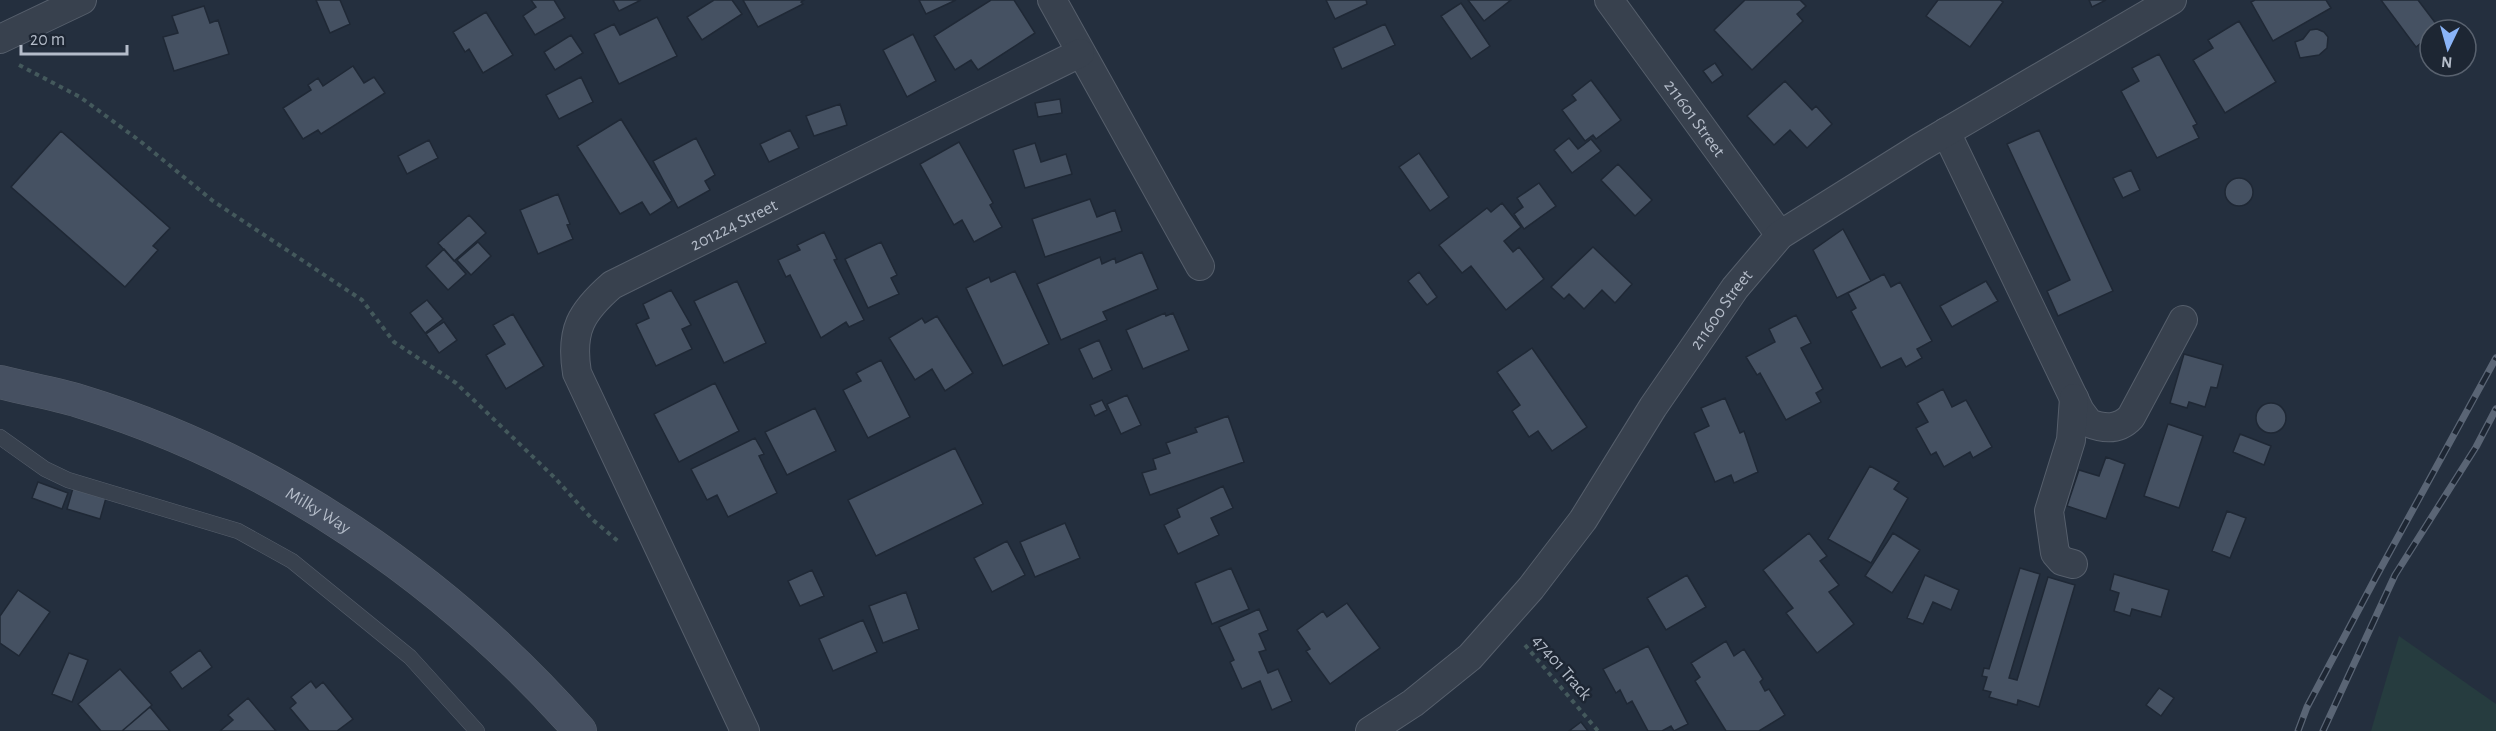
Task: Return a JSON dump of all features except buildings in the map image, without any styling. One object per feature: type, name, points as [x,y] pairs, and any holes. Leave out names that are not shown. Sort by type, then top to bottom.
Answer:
[{"type":"street","points":[[0,39],[82,0]]},
{"type":"street","points":[[1052,0],[1200,266]]},
{"type":"street","name":"211601 Street","points":[[1610,0],[1780,235]]},
{"type":"street","name":"211600 Street","points":[[1370,731],[1413,703],[1470,657],[1502,622],[1583,520],[1665,389],[1735,288],[1780,235],[1946,132],[2172,0]]},
{"type":"street","name":"201224 Street","points":[[745,731],[577,373],[576,340],[588,307],[612,285],[1080,53]]},
{"type":"street","points":[[1946,132],[2074,398],[2089,423],[2113,428],[2122,425],[2131,417],[2182,320]]},
{"type":"street","name":"Milky Way","points":[[0,382],[79,401],[193,443],[330,517],[408,571],[472,623],[541,687],[580,731]]},
{"type":"street","points":[[2073,564],[2062,561],[2055,553],[2049,511],[2071,440],[2074,398]]},
{"type":"lane","points":[[0,437],[45,469],[68,480],[238,531],[292,561],[410,657],[477,731]]},
{"type":"path","points":[[16,64],[80,97],[141,141],[213,201],[362,300],[394,342],[456,383],[555,478],[608,534],[648,562],[670,571]]},
{"type":"path","name":"47401 Track","points":[[1502,622],[1557,680],[1598,731]]},
{"type":"green space","points":[[2399,636],[2496,704],[2496,731],[2371,731]]},
{"type":"railway","points":[[2298,731],[2307,707],[2376,577],[2496,358]]},
{"type":"railway","points":[[2323,731],[2395,575],[2476,447],[2496,409]]}]
